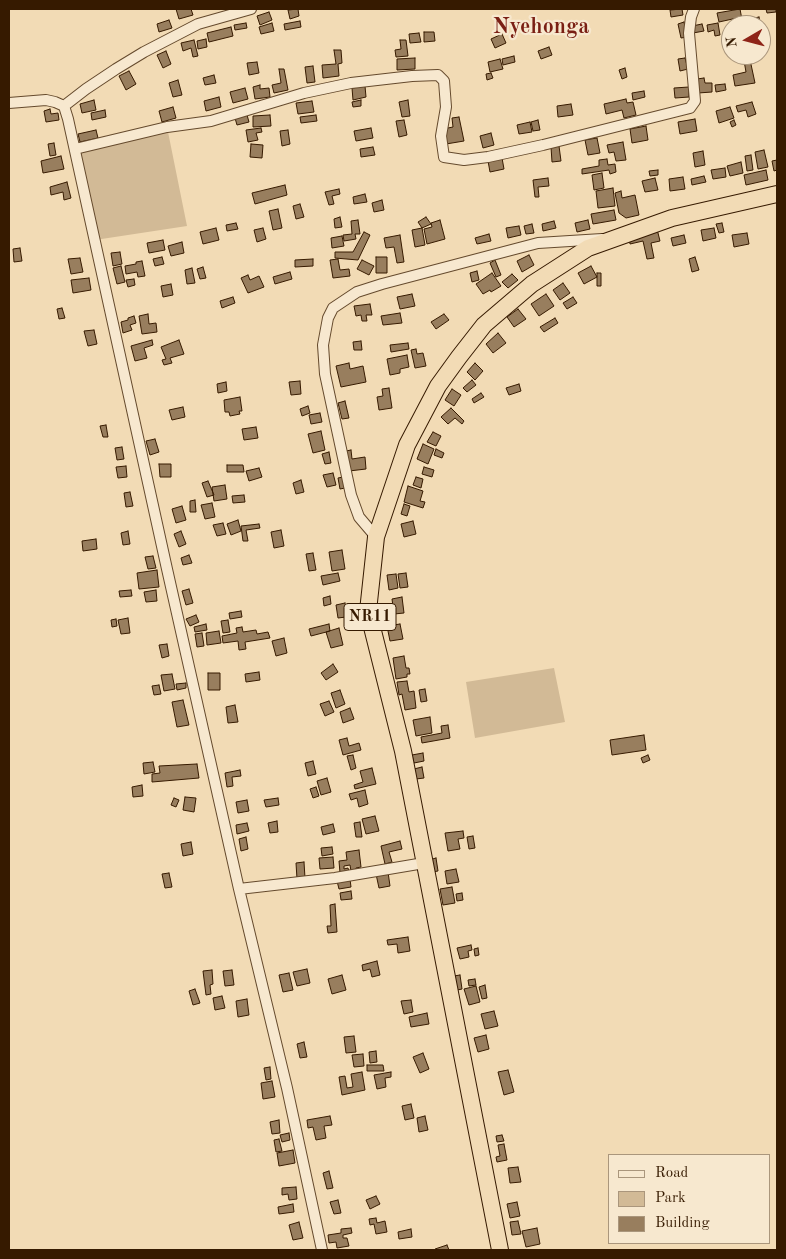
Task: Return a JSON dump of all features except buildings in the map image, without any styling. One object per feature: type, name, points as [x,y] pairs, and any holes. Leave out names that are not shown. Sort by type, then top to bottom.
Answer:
[{"type":"highway","name":"NR11","points":[[500,1250],[403,751],[368,611],[376,537],[407,445],[438,386],[484,325],[532,284],[588,248],[672,218],[777,194]]},
{"type":"street","points":[[64,106],[100,79],[144,52],[198,24],[250,9]]},
{"type":"street","points":[[75,149],[167,127],[211,121],[304,93],[351,84],[412,76],[438,76],[444,80],[446,107],[441,136],[444,156],[464,160],[488,157],[543,145],[690,108],[695,101],[689,33],[694,9]]},
{"type":"street","points":[[9,103],[46,100],[64,106]]},
{"type":"street","points":[[64,106],[322,1250]]},
{"type":"street","points":[[376,537],[359,517],[351,495],[325,374],[323,345],[328,318],[333,308],[357,292],[538,242],[616,238]]},
{"type":"street","points":[[240,889],[335,878],[424,864]]},
{"type":"green space","points":[[167,127],[187,226],[95,240],[75,149]]},
{"type":"green space","points":[[554,668],[565,722],[475,738],[466,682]]},
{"type":"district","name":"Nyehonga","points":[[541,27]]}]
